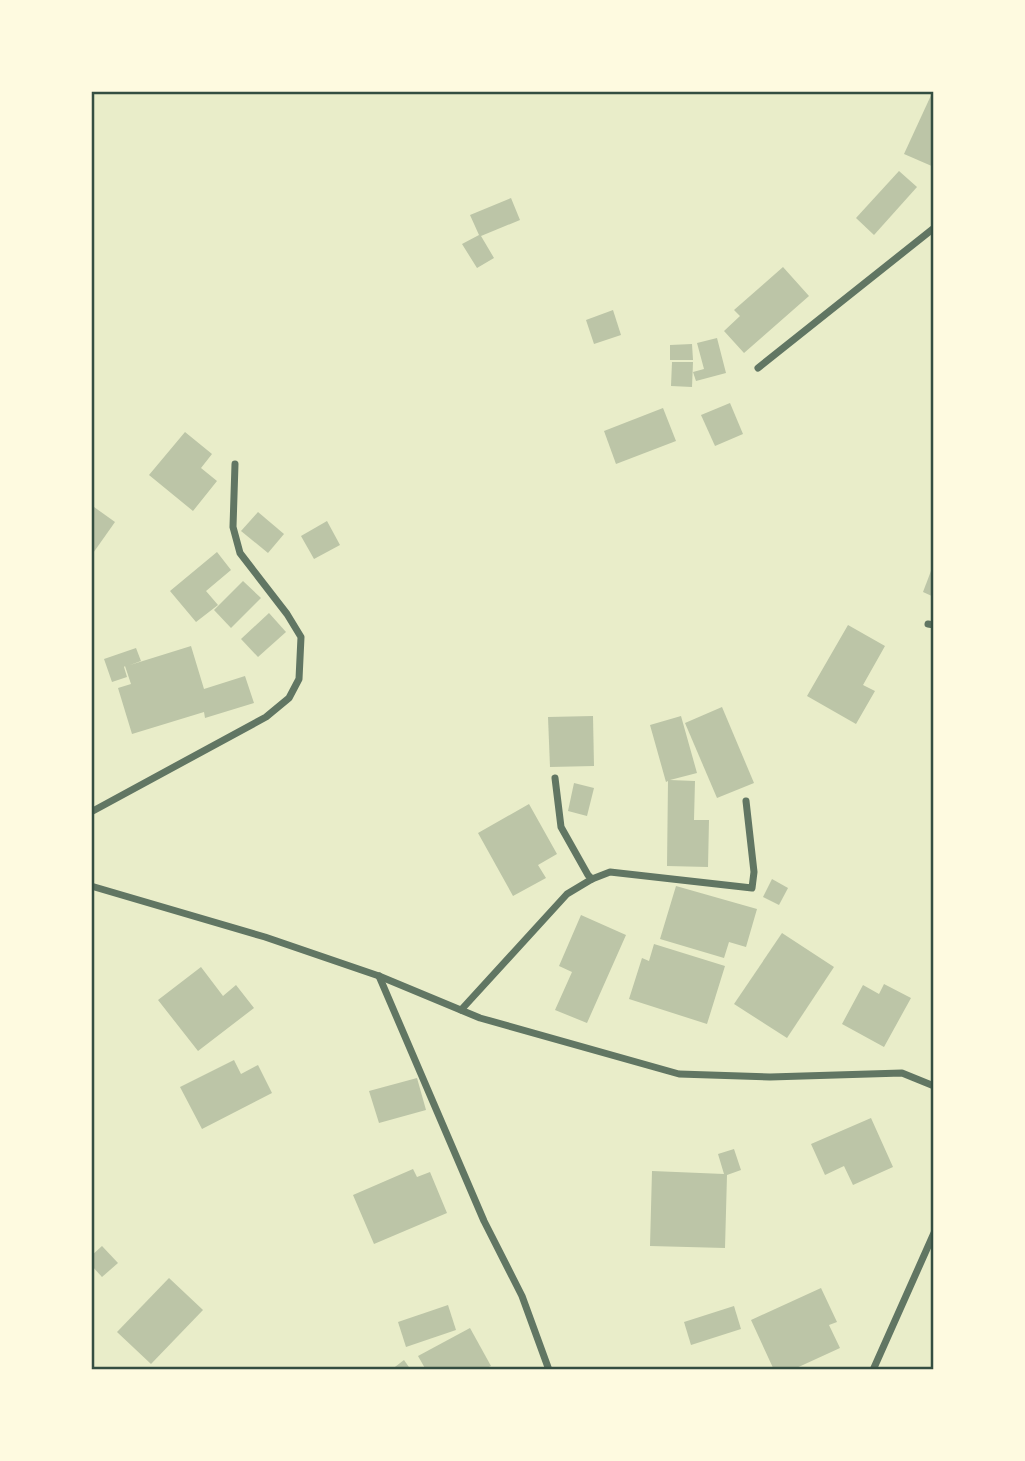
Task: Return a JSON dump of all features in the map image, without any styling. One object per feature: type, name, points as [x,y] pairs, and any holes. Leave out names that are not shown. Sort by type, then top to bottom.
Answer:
[{"type":"street","points":[[758,368],[934,228]]},
{"type":"street","points":[[91,813],[266,717],[289,698],[299,679],[301,637],[287,614],[240,553],[233,527],[235,464]]},
{"type":"street","points":[[555,778],[561,827],[592,879]]},
{"type":"street","points":[[461,1010],[567,894],[592,879],[610,872],[752,888],[754,872],[746,800]]},
{"type":"street","points":[[91,886],[265,937],[379,976],[480,1018],[679,1074],[770,1077],[902,1073],[934,1086]]},
{"type":"street","points":[[379,976],[484,1221],[522,1296],[549,1370]]},
{"type":"street","points":[[873,1370],[934,1233]]},
{"type":"building","points":[[934,91],[934,167],[904,154]]},
{"type":"building","points":[[899,171],[917,187],[874,235],[856,218]]},
{"type":"building","points":[[511,198],[520,220],[481,236],[494,258],[477,268],[462,244],[479,235],[470,215]]},
{"type":"building","points":[[783,267],[809,296],[744,353],[724,331],[740,316],[734,310]]},
{"type":"building","points":[[613,310],[621,335],[594,344],[586,320]]},
{"type":"building","points":[[717,338],[726,373],[696,381],[693,372],[704,369],[697,343]]},
{"type":"building","points":[[692,344],[693,360],[670,360],[670,345]]},
{"type":"building","points":[[672,362],[693,362],[692,387],[671,386]]},
{"type":"building","points":[[730,403],[743,434],[715,446],[701,415]]},
{"type":"building","points":[[663,408],[676,441],[616,464],[604,431]]},
{"type":"building","points":[[185,432],[212,454],[201,468],[217,481],[193,511],[149,475]]},
{"type":"building","points":[[94,507],[115,522],[91,556],[91,512]]},
{"type":"building","points":[[258,512],[284,534],[268,553],[241,531]]},
{"type":"building","points":[[327,521],[340,545],[314,559],[301,536]]},
{"type":"building","points":[[217,552],[231,570],[206,591],[218,605],[196,622],[170,591]]},
{"type":"building","points":[[934,563],[934,597],[923,592]]},
{"type":"building","points":[[243,581],[261,598],[231,628],[214,610]]},
{"type":"building","points":[[269,613],[286,632],[258,657],[241,639]]},
{"type":"building","points":[[848,625],[885,646],[863,685],[875,691],[856,724],[807,696]]},
{"type":"building","points":[[191,646],[204,689],[245,676],[254,703],[205,718],[204,712],[132,734],[118,688],[131,684],[125,666],[127,677],[112,682],[104,659],[136,648],[141,661],[130,665]]},
{"type":"building","points":[[722,707],[754,783],[717,798],[685,723]]},
{"type":"building","points":[[593,716],[594,766],[550,767],[548,717]]},
{"type":"building","points":[[681,716],[697,773],[670,780],[695,781],[694,820],[709,820],[708,867],[667,866],[668,781],[666,782],[650,725]]},
{"type":"building","points":[[574,783],[594,788],[587,816],[568,811]]},
{"type":"building","points":[[529,804],[557,854],[538,865],[546,878],[513,896],[478,833]]},
{"type":"building","points":[[772,879],[788,888],[779,905],[763,897]]},
{"type":"building","points":[[676,886],[757,909],[746,947],[729,942],[724,958],[660,939]]},
{"type":"building","points":[[581,915],[626,935],[587,1023],[555,1010],[572,972],[559,966]]},
{"type":"building","points":[[782,933],[834,967],[787,1038],[734,1004]]},
{"type":"building","points":[[654,944],[725,966],[707,1024],[629,999],[642,958],[649,961]]},
{"type":"building","points":[[201,967],[223,996],[236,985],[254,1008],[198,1051],[158,1000]]},
{"type":"building","points":[[884,984],[911,998],[884,1047],[842,1024],[863,985],[879,994]]},
{"type":"building","points":[[234,1060],[241,1074],[258,1065],[272,1093],[202,1129],[180,1087]]},
{"type":"building","points":[[417,1078],[426,1110],[379,1123],[369,1091]]},
{"type":"building","points":[[871,1118],[893,1167],[853,1185],[844,1166],[825,1175],[811,1144]]},
{"type":"building","points":[[734,1149],[741,1170],[727,1175],[725,1248],[650,1246],[652,1171],[724,1174],[718,1154]]},
{"type":"building","points":[[413,1169],[417,1177],[430,1172],[447,1213],[374,1244],[353,1195]]},
{"type":"building","points":[[102,1246],[118,1263],[102,1277],[91,1265],[91,1256]]},
{"type":"building","points":[[169,1278],[203,1310],[151,1364],[117,1332]]},
{"type":"building","points":[[821,1288],[837,1322],[829,1325],[840,1348],[792,1370],[774,1370],[751,1320]]},
{"type":"building","points":[[448,1305],[456,1330],[406,1347],[398,1322]]},
{"type":"building","points":[[734,1306],[741,1329],[691,1345],[684,1322]]},
{"type":"building","points":[[470,1328],[491,1366],[483,1370],[426,1370],[418,1356]]},
{"type":"building","points":[[404,1360],[411,1370],[391,1370]]}]
